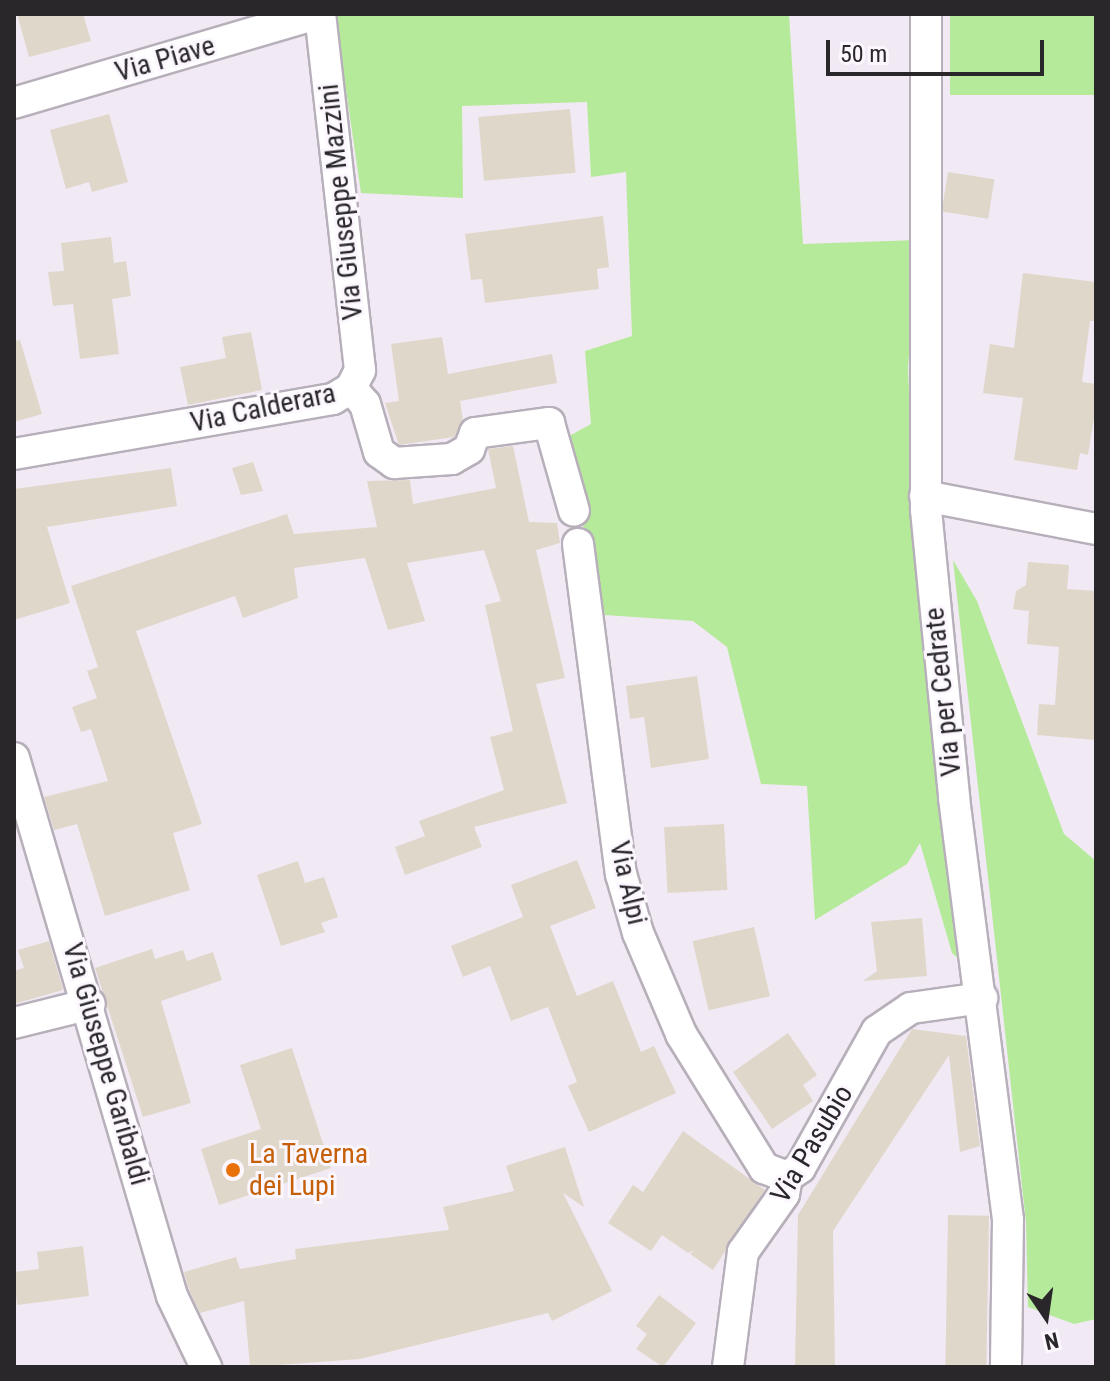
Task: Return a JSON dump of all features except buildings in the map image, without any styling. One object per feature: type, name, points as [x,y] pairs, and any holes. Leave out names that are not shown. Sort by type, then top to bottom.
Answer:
[{"type":"street","name":"Via Piave","points":[[14,103],[318,14]]},
{"type":"street","name":"Via Giuseppe Mazzini","points":[[318,14],[360,370],[351,388]]},
{"type":"street","name":"Via per Cedrate","points":[[926,14],[925,496],[954,798],[1008,1220],[1006,1367]]},
{"type":"street","name":"Via Calderara","points":[[14,454],[333,399],[351,388],[365,404],[379,452],[394,463],[452,459],[469,449],[475,433],[549,423],[574,511]]},
{"type":"street","points":[[925,496],[1096,529]]},
{"type":"street","name":"Via Alpi","points":[[578,544],[621,874],[638,933],[681,1034],[764,1168],[787,1177]]},
{"type":"street","name":"Via Giuseppe Garibaldi","points":[[14,758],[90,1004],[172,1296],[206,1367]]},
{"type":"street","name":"Via Pasubio","points":[[728,1367],[743,1252],[784,1194],[787,1177],[800,1168],[892,1015],[982,998]]},
{"type":"street","points":[[14,1023],[90,1004]]},
{"type":"green space","points":[[335,14],[789,14],[803,244],[917,240],[908,368],[913,490],[929,711],[961,961],[952,953],[920,843],[907,864],[815,920],[807,786],[761,784],[727,647],[693,621],[605,615],[562,440],[591,424],[585,351],[632,336],[626,172],[591,177],[587,102],[462,106],[463,198],[361,193]]},
{"type":"green space","points":[[950,14],[1096,14],[1096,95],[950,95]]},
{"type":"green space","points":[[953,560],[977,601],[1064,834],[1096,861],[1096,1319],[1074,1324],[1028,1307],[1026,1222]]},
{"type":"place","name":"La Taverna dei Lupi","points":[[233,1170]]}]
